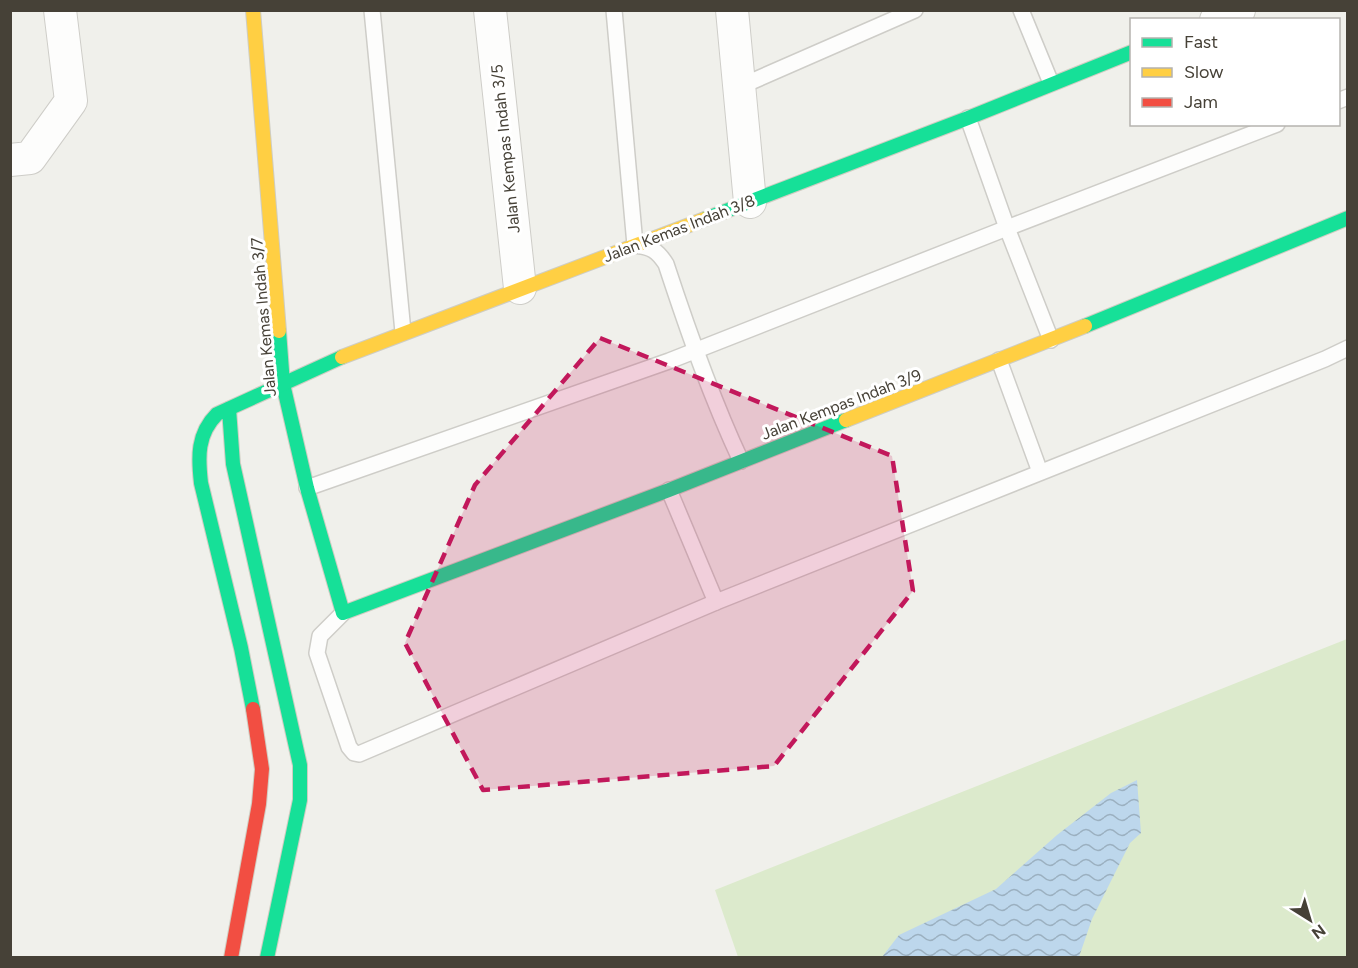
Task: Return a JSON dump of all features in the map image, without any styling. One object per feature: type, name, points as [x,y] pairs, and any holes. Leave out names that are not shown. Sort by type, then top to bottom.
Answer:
[{"type":"street","points":[[10,160],[30,158],[71,101],[60,10]]},
{"type":"street","name":"Jalan Kemas Indah 3/7","points":[[253,10],[283,384],[307,488],[343,613]]},
{"type":"street","name":"Jalan Kempas Indah 3/5","points":[[490,10],[520,288]]},
{"type":"street","points":[[732,10],[750,202]]},
{"type":"street","points":[[1221,18],[1239,10]]},
{"type":"street","name":"Jalan Kemas Indah 3/8","points":[[231,957],[259,804],[261,769],[255,719],[241,648],[201,483],[198,462],[201,437],[208,421],[217,414],[348,354],[403,332],[750,202],[1130,52]]},
{"type":"street","name":"Jalan Kempas Indah 3/9","points":[[343,613],[669,490],[1052,340],[1347,218]]},
{"type":"street","points":[[229,410],[233,464],[300,765],[300,800],[267,957]]},
{"type":"lane","points":[[372,10],[403,332]]},
{"type":"lane","points":[[614,10],[635,245],[650,247],[659,253],[666,264],[721,419],[741,461]]},
{"type":"lane","points":[[739,87],[915,10]]},
{"type":"lane","points":[[1021,10],[1051,83]]},
{"type":"lane","points":[[968,118],[1007,228],[1052,340]]},
{"type":"lane","points":[[307,488],[695,350],[1272,126]]},
{"type":"lane","points":[[343,613],[320,636],[317,654],[349,747],[354,753],[359,754],[716,602],[1325,359],[1347,348]]},
{"type":"lane","points":[[999,360],[1040,472]]},
{"type":"lane","points":[[669,490],[716,602]]},
{"type":"highlighted area","points":[[600,338],[892,456],[913,591],[774,766],[483,790],[405,643],[475,485]]},
{"type":"green space","points":[[1347,639],[1347,957],[738,957],[715,890]]},
{"type":"water","points":[[1137,780],[1141,833],[1130,843],[1092,919],[1079,957],[882,957],[899,935],[996,889],[1057,835],[1111,793]]},
{"type":"traffic: fast","points":[[705,219],[1130,53]]},
{"type":"traffic: fast","points":[[1085,326],[1348,218]]},
{"type":"traffic: fast","points":[[279,331],[283,384],[307,488],[343,613],[669,490],[846,420]]},
{"type":"traffic: fast","points":[[253,709],[241,648],[201,483],[199,455],[202,438],[217,414],[342,357]]},
{"type":"traffic: fast","points":[[229,409],[233,464],[300,765],[300,800],[267,958]]},
{"type":"traffic: slow","points":[[253,10],[279,331]]},
{"type":"traffic: slow","points":[[342,357],[705,219]]},
{"type":"traffic: slow","points":[[846,420],[1085,326]]},
{"type":"traffic: jam","points":[[231,958],[259,804],[262,769],[253,709]]}]
